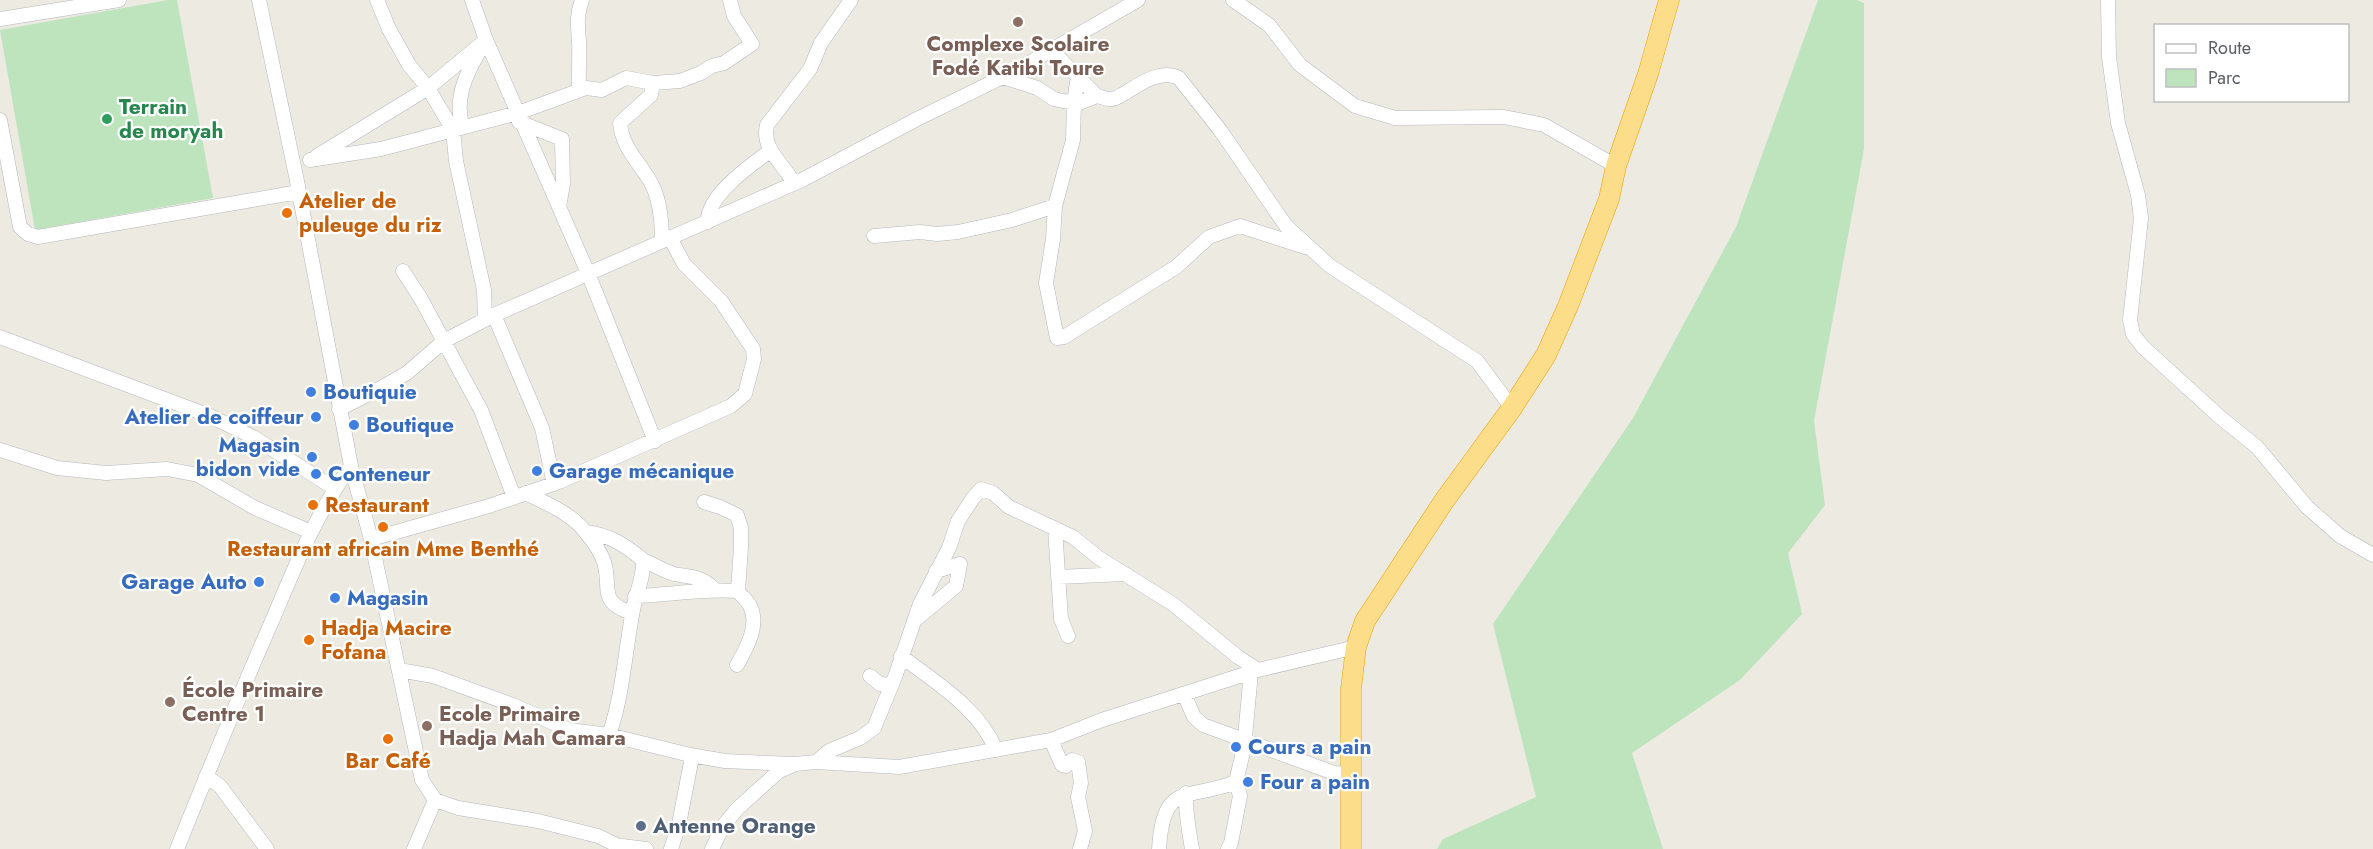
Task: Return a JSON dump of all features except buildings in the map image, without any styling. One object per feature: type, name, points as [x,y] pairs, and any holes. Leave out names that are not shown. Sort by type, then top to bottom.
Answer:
[{"type":"highway","points":[[1351,849],[1351,688],[1356,646],[1365,621],[1444,501],[1512,408],[1546,356],[1609,199],[1616,166],[1648,74],[1669,0]]},
{"type":"street","points":[[0,19],[85,3],[119,0]]},
{"type":"street","points":[[259,0],[296,176],[339,409],[351,466],[371,539],[422,780],[435,800],[458,808],[548,823],[598,836],[624,847],[646,849]]},
{"type":"street","points":[[377,0],[389,29],[409,65],[458,129]]},
{"type":"street","points":[[472,0],[486,40],[588,273],[655,441]]},
{"type":"street","points":[[579,90],[579,41],[576,26],[577,12],[582,0]]},
{"type":"street","points":[[310,160],[381,149],[499,118],[520,118],[579,90],[586,88],[602,90],[626,78],[653,83],[680,81],[724,63],[752,44],[734,16],[730,0]]},
{"type":"street","points":[[794,184],[788,171],[770,151],[765,134],[767,125],[810,69],[821,43],[850,0]]},
{"type":"street","points":[[339,409],[407,373],[444,341],[588,273],[794,184],[1002,77],[1138,0]]},
{"type":"street","points":[[1233,0],[1269,25],[1300,65],[1354,106],[1395,118],[1504,117],[1544,125],[1616,166]]},
{"type":"street","points":[[2108,0],[2109,57],[2118,123],[2138,195],[2141,218],[2130,320],[2133,334],[2143,347],[2220,418],[2257,447],[2307,507],[2340,536],[2373,555]]},
{"type":"street","points":[[296,176],[310,160],[428,88],[486,40]]},
{"type":"street","points":[[486,40],[473,60],[461,91],[456,161],[489,318],[542,428],[554,484]]},
{"type":"street","points":[[1051,50],[1098,96],[1112,99],[1161,75],[1170,74],[1179,78],[1220,130],[1286,226],[1308,248],[1337,271],[1477,361],[1512,408]]},
{"type":"street","points":[[1078,76],[1074,102],[1073,140],[1054,206],[1053,239],[1046,283],[1057,338],[1064,337],[1176,267],[1209,237],[1240,226],[1308,248]]},
{"type":"street","points":[[1002,77],[1037,88],[1054,99],[1086,102],[1098,96]]},
{"type":"street","points":[[371,539],[471,512],[554,484],[731,406],[745,394],[750,380],[750,367],[754,359],[753,349],[721,301],[684,264],[666,240],[651,182],[635,162],[621,135],[620,123],[651,95],[653,83]]},
{"type":"street","points":[[520,118],[562,139],[563,184],[559,208]]},
{"type":"street","points":[[0,120],[20,227],[28,234],[38,237],[299,192]]},
{"type":"street","points":[[708,222],[707,214],[733,178],[770,151]]},
{"type":"street","points":[[874,236],[920,232],[938,234],[958,232],[1012,220],[1054,206]]},
{"type":"street","points":[[403,271],[481,410],[520,495],[558,509],[586,532],[604,562],[608,599],[619,609],[632,613]]},
{"type":"street","points":[[0,337],[210,416],[253,437],[334,488]]},
{"type":"street","points":[[0,450],[57,468],[106,473],[167,469],[198,475],[255,508],[311,532]]},
{"type":"street","points":[[177,849],[311,532],[334,488],[351,466]]},
{"type":"street","points":[[816,762],[829,751],[860,738],[874,728],[915,620],[949,548],[961,514],[981,489],[993,493],[1009,507],[1073,537],[1099,558],[1173,604],[1255,671]]},
{"type":"street","points":[[704,502],[737,515],[741,528],[738,591],[751,607],[753,629],[737,665]]},
{"type":"street","points":[[1055,528],[1061,619],[1068,636]]},
{"type":"street","points":[[586,532],[612,538],[643,560],[675,574],[691,575],[709,583],[714,589]]},
{"type":"street","points":[[609,735],[619,697],[635,596],[644,576],[643,560]]},
{"type":"street","points":[[915,620],[956,586],[960,564],[936,572]]},
{"type":"street","points":[[1058,577],[1124,574]]},
{"type":"street","points":[[635,596],[660,596],[668,592],[714,589],[738,591]]},
{"type":"street","points":[[399,669],[433,676],[513,705],[568,730],[609,735],[690,755],[725,761],[795,764],[816,762],[899,767],[1051,740],[1102,720],[1255,671],[1356,646]]},
{"type":"street","points":[[901,656],[970,710],[992,740],[996,750]]},
{"type":"street","points":[[1228,849],[1232,843],[1240,796],[1236,782],[1255,671]]},
{"type":"street","points":[[870,676],[880,684],[891,685]]},
{"type":"street","points":[[1184,694],[1197,722],[1245,738],[1319,768],[1334,773],[1351,774]]},
{"type":"street","points":[[1051,740],[1062,765],[1066,766],[1072,760],[1078,762],[1081,783],[1077,797],[1084,831],[1080,849]]},
{"type":"street","points":[[671,849],[679,824],[691,762],[690,755]]},
{"type":"street","points":[[712,849],[723,826],[738,808],[778,772],[795,764]]},
{"type":"street","points":[[206,776],[220,786],[267,849]]},
{"type":"street","points":[[1159,849],[1160,823],[1166,810],[1186,793],[1224,787],[1236,782]]},
{"type":"street","points":[[1186,793],[1192,849]]},
{"type":"street","points":[[414,849],[435,800]]},
{"type":"green space","name":"Terrain de moryah","points":[[177,0],[213,198],[35,230],[0,30]]},
{"type":"green space","points":[[1818,0],[1857,0],[1864,3],[1864,149],[1814,421],[1825,505],[1788,553],[1802,614],[1740,680],[1632,753],[1663,849],[1437,849],[1443,839],[1536,797],[1493,624],[1633,418],[1736,227]]},
{"type":"place","name":"Complexe Scolaire Fodé Katibi Toure","points":[[1018,22]]},
{"type":"place","name":"Terrain de moryah","points":[[107,119]]},
{"type":"place","name":"Atelier de puleuge du riz","points":[[287,213]]},
{"type":"place","name":"Boutiquie","points":[[311,392]]},
{"type":"place","name":"Atelier de coiffeur","points":[[316,417]]},
{"type":"place","name":"Boutique","points":[[354,425]]},
{"type":"place","name":"Magasin bidon vide","points":[[312,457]]},
{"type":"place","name":"Garage mécanique","points":[[537,471]]},
{"type":"place","name":"Conteneur","points":[[316,474]]},
{"type":"place","name":"Restaurant","points":[[313,505]]},
{"type":"place","name":"Restaurant africain Mme Benthé","points":[[383,527]]},
{"type":"place","name":"Garage Auto","points":[[259,582]]},
{"type":"place","name":"Magasin","points":[[335,598]]},
{"type":"place","name":"Hadja Macire Fofana","points":[[309,640]]},
{"type":"place","name":"École Primaire Centre 1","points":[[170,702]]},
{"type":"place","name":"Ecole Primaire Hadja Mah Camara","points":[[427,726]]},
{"type":"place","name":"Bar Café","points":[[388,739]]},
{"type":"place","name":"Cours a pain","points":[[1236,747]]},
{"type":"place","name":"Four a pain","points":[[1248,782]]},
{"type":"place","name":"Antenne Orange","points":[[641,826]]}]
